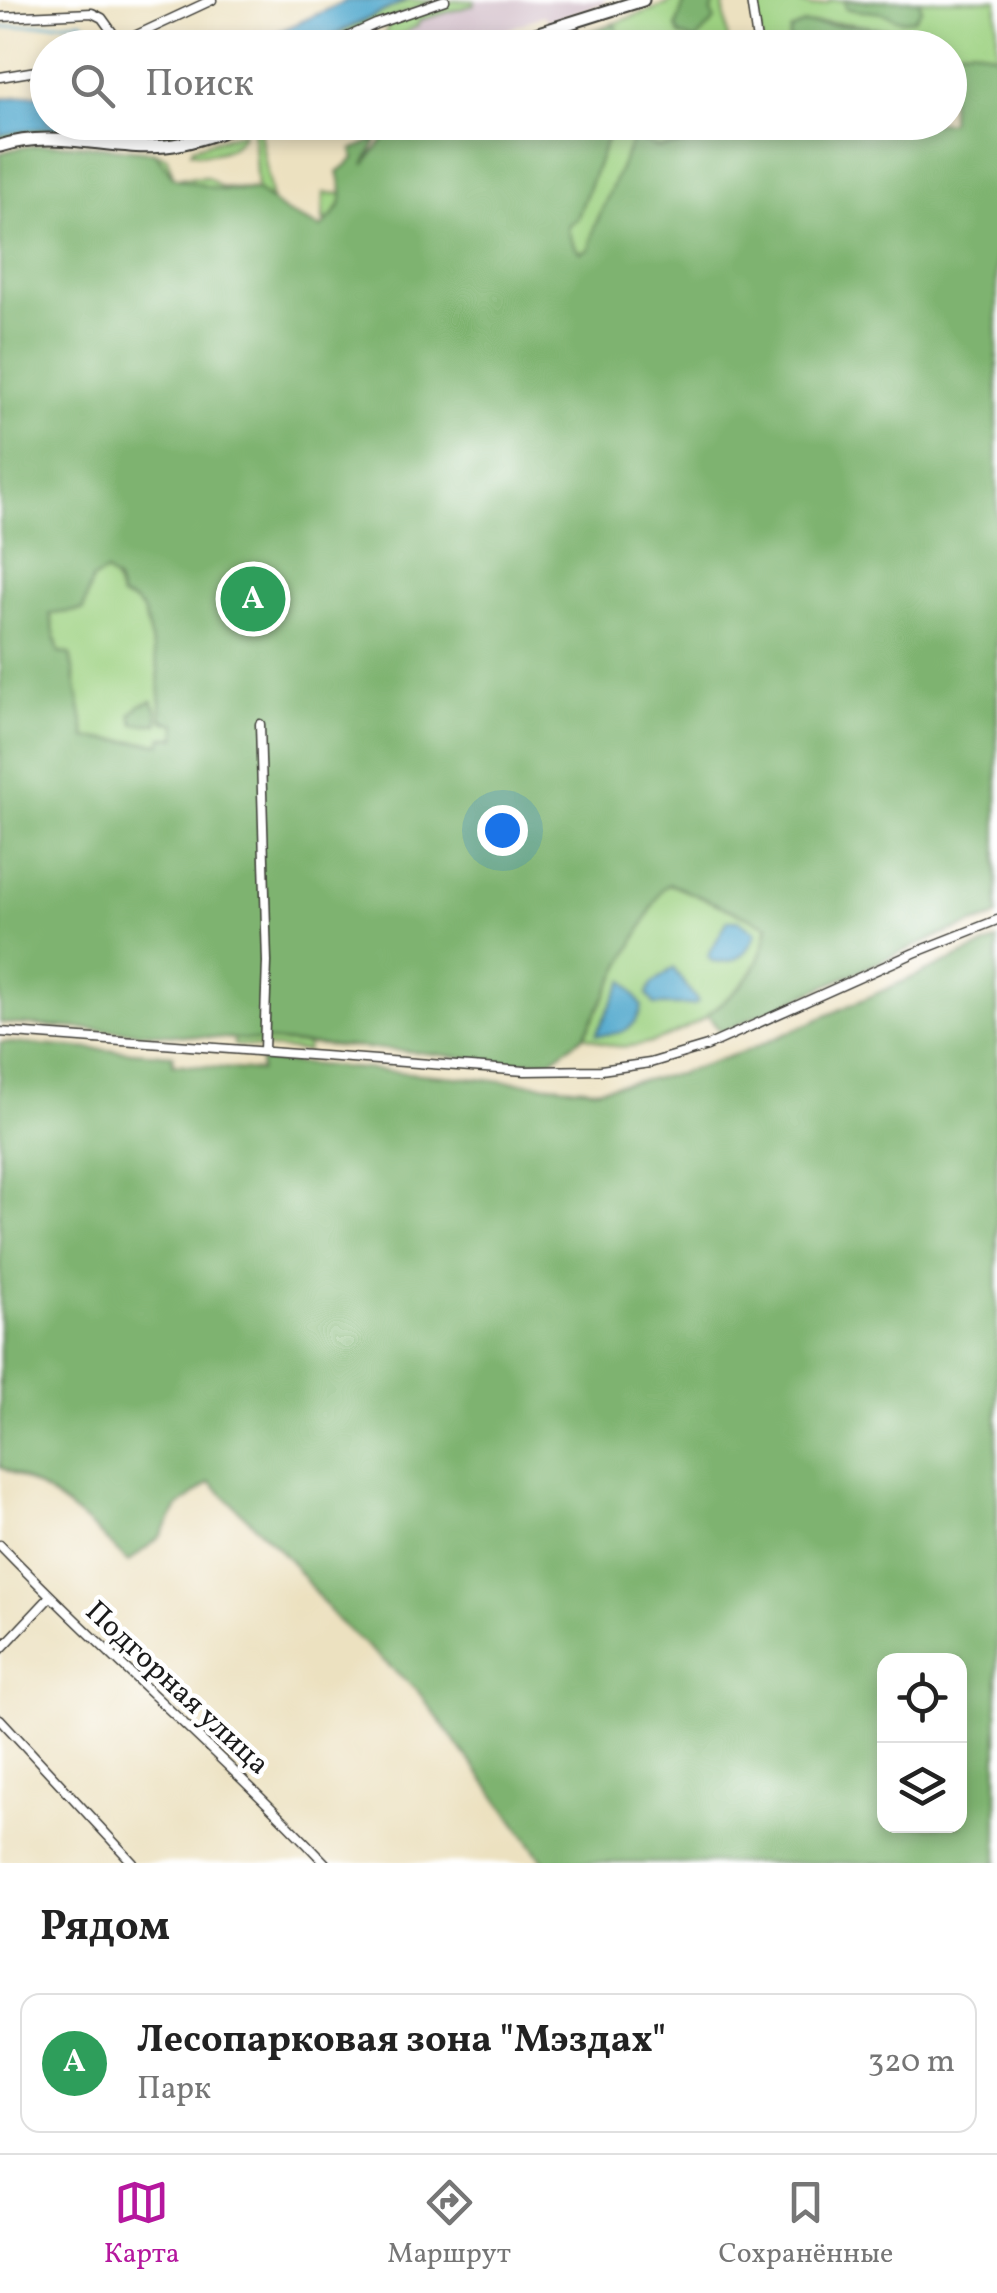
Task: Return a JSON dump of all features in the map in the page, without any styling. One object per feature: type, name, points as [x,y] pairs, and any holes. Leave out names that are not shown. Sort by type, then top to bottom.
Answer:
[{"type":"main road","points":[[547,30],[643,0]]},
{"type":"main road","points":[[0,146],[30,138]]},
{"type":"main road","points":[[61,140],[168,146],[188,140]]},
{"type":"street","points":[[147,30],[212,0]]},
{"type":"street","points":[[363,30],[445,0]]},
{"type":"street","points":[[751,0],[755,30]]},
{"type":"street","points":[[0,17],[92,13],[102,18],[107,30]]},
{"type":"street","points":[[0,77],[30,73]]},
{"type":"street","points":[[120,144],[121,140]]},
{"type":"street","points":[[260,724],[267,962],[264,1050]]},
{"type":"street","points":[[0,1032],[525,1071],[601,1070],[650,1063],[730,1037],[914,952],[997,920]]},
{"type":"street","name":"Подгорная улица","points":[[0,1544],[325,1863]]},
{"type":"street","points":[[0,1650],[50,1597]]},
{"type":"street","points":[[0,1718],[133,1863]]},
{"type":"shaded area","points":[[471,0],[605,3],[548,21],[544,15],[506,30],[407,30],[404,20]]},
{"type":"green space","points":[[408,0],[436,0],[361,30],[346,30]]},
{"type":"green space","points":[[456,0],[475,1],[473,5],[420,20],[410,30],[386,30],[388,23]]},
{"type":"green space","points":[[670,0],[746,0],[723,4],[727,30],[617,30],[612,24]]},
{"type":"green space","points":[[685,0],[716,0],[711,13],[715,20],[705,30],[676,27]]},
{"type":"green space","points":[[755,0],[793,0],[812,7],[830,0],[997,0],[997,55],[967,52],[967,30],[887,30],[815,23],[791,30],[759,30]]},
{"type":"green space","points":[[920,0],[921,10],[914,19],[901,20],[846,8],[844,1]]},
{"type":"green space","points":[[612,24],[617,27],[617,30],[594,30]]},
{"type":"green space","points":[[804,24],[886,30],[791,30]]},
{"type":"green space","points":[[967,48],[997,55],[997,916],[936,937],[721,1032],[707,1015],[748,977],[760,956],[768,926],[670,884],[662,889],[584,1036],[551,1060],[514,1063],[395,1050],[0,1023],[0,153],[57,144],[154,152],[174,178],[222,190],[257,190],[285,212],[321,228],[341,203],[338,172],[354,159],[352,150],[374,140],[377,140],[364,165],[383,140],[607,140],[577,219],[568,225],[581,252],[589,249],[594,228],[632,140],[657,148],[716,140],[967,140]],"holes":[[[106,572],[117,581],[121,597],[134,601],[143,610],[158,668],[162,720],[176,724],[176,738],[162,738],[161,744],[86,738],[70,654],[59,653],[50,614],[83,610],[92,580]]]},
{"type":"green space","points":[[30,128],[30,134],[0,141],[0,135]]},
{"type":"green space","points":[[217,140],[239,140],[221,152],[191,152],[194,147]]},
{"type":"green space","points":[[254,140],[262,140],[272,201],[257,189]]},
{"type":"green space","points":[[607,140],[633,140],[594,228],[593,241],[311,1007],[307,1051],[234,1045],[233,992],[176,738],[163,738],[162,744],[86,738],[70,655],[59,654],[50,614],[83,610],[92,580],[106,572],[113,576],[121,597],[134,601],[143,610],[158,668],[163,721],[167,723],[568,225],[577,219]]},
{"type":"green space","points":[[640,140],[717,140],[657,148]]},
{"type":"green space","points":[[154,152],[167,157],[174,178]]},
{"type":"green space","points":[[207,177],[221,187],[257,189],[222,190],[174,178]]},
{"type":"green space","points":[[324,193],[344,194],[344,199],[329,220],[323,221]]},
{"type":"green space","points":[[152,701],[158,724],[134,724],[131,714]]},
{"type":"green space","points":[[670,884],[768,925],[756,971],[712,1013],[652,1042],[610,1045],[584,1036],[662,888]]},
{"type":"green space","points":[[997,940],[997,1863],[545,1863],[417,1690],[338,1621],[288,1558],[210,1482],[178,1507],[160,1537],[128,1562],[68,1508],[0,1467],[0,1042],[173,1055],[173,1064],[260,1071],[261,1060],[595,1089],[678,1074],[751,1049]]},
{"type":"water","points":[[348,0],[407,0],[344,30],[283,30]]},
{"type":"water","points":[[30,95],[30,130],[0,135],[0,99]]},
{"type":"water","points":[[728,920],[738,920],[756,933],[740,956],[712,961],[708,956]]},
{"type":"water","points":[[673,968],[698,1002],[694,1005],[655,1005],[647,994],[652,984]]},
{"type":"water","points":[[624,980],[642,1006],[636,1021],[626,1030],[596,1034]]},
{"type":"waterway","points":[[0,28],[81,21],[94,30]]},
{"type":"place","name":"Лесопарковая зона \"Мэздах\"","points":[[253,599]]}]
